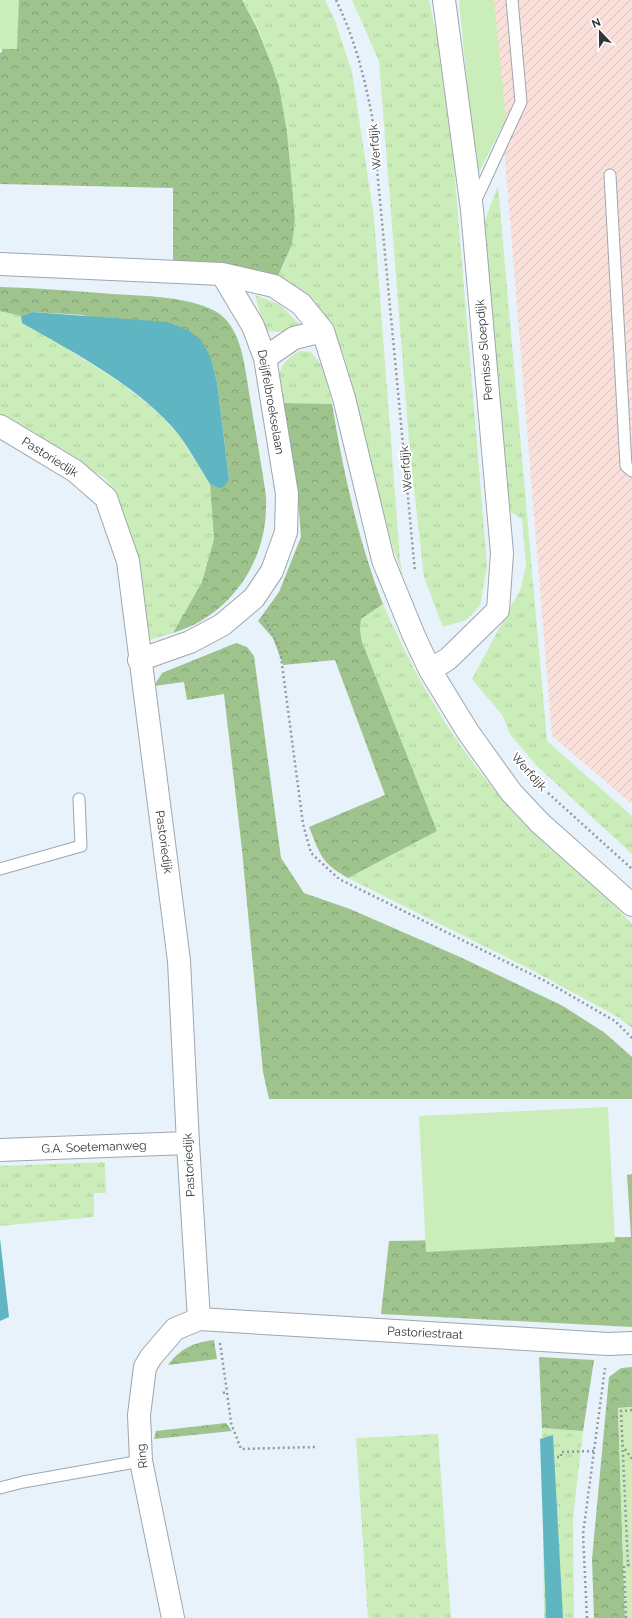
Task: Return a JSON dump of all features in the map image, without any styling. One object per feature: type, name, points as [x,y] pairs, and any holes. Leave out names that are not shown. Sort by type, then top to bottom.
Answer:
[{"type":"street","name":"Pernisse Sloepdijk","points":[[430,670],[448,659],[498,610],[502,553],[472,210],[444,0]]},
{"type":"street","points":[[0,264],[222,274]]},
{"type":"street","name":"Werfdijk","points":[[222,274],[274,286],[301,304],[323,331],[344,398],[383,560],[414,636],[430,670],[468,732],[512,792],[540,823],[632,905]]},
{"type":"street","name":"Deijffelbroekselaan","points":[[140,660],[190,642],[222,626],[254,598],[272,571],[286,532],[287,494],[265,358],[253,326],[222,274]]},
{"type":"street","points":[[265,358],[294,338],[323,331]]},
{"type":"street","name":"Pastoriedijk","points":[[0,426],[75,471],[106,498],[128,561],[180,961],[188,1143],[209,1319]]},
{"type":"street","name":"G.A. Soetemanweg","points":[[0,1150],[188,1143]]},
{"type":"street","name":"Pastoriestraat","points":[[209,1319],[608,1344],[632,1343]]},
{"type":"street","name":"Ring","points":[[173,1618],[141,1461],[139,1415],[145,1367],[151,1356],[175,1329],[209,1319]]},
{"type":"lane","points":[[472,210],[521,102],[512,0]]},
{"type":"lane","points":[[610,175],[626,466],[632,471]]},
{"type":"lane","points":[[0,869],[81,846],[79,799]]},
{"type":"lane","points":[[0,1488],[23,1482],[141,1461]]},
{"type":"path","name":"Werfdijk","points":[[336,0],[348,24],[363,71],[372,116],[416,578]]},
{"type":"path","points":[[254,598],[280,649],[303,824],[311,853],[339,879],[547,982],[615,1021],[632,1038]]},
{"type":"path","name":"Werfdijk","points":[[547,792],[632,869]]},
{"type":"path","points":[[209,1319],[228,1392],[231,1423],[241,1449],[315,1447]]},
{"type":"path","points":[[587,1618],[583,1534],[608,1344]]},
{"type":"path","points":[[223,1393],[228,1392]]},
{"type":"path","points":[[628,1565],[621,1411],[632,1410]]},
{"type":"path","points":[[622,1445],[632,1459]]},
{"type":"path","points":[[557,1457],[561,1457],[561,1452],[594,1451]]},
{"type":"path","points":[[626,1618],[624,1566],[632,1565]]},
{"type":"shaded area","points":[[492,0],[632,0],[632,804],[552,736]]},
{"type":"green space","points":[[0,0],[19,0],[17,49],[0,49]]},
{"type":"green space","points":[[2,0],[242,0],[256,26],[279,86],[287,132],[295,219],[292,244],[276,281],[173,264],[173,188],[0,184],[0,53],[2,52]]},
{"type":"green space","points":[[242,0],[325,0],[335,21],[352,72],[374,218],[400,559],[403,576],[376,485],[351,380],[334,332],[315,304],[307,296],[276,281],[286,260],[295,219],[287,132],[279,86],[257,26]]},
{"type":"green space","points":[[352,0],[429,0],[438,42],[452,143],[487,565],[480,606],[466,620],[443,627],[424,577],[410,454],[379,61]]},
{"type":"green space","points":[[459,0],[494,0],[506,119],[476,178]]},
{"type":"green space","points":[[498,186],[547,741],[632,816],[632,854],[536,765],[510,734],[503,716],[472,679],[521,588],[526,566],[522,519],[508,510],[484,223]]},
{"type":"green space","points":[[0,287],[151,296],[191,302],[215,311],[232,327],[241,350],[244,363],[265,491],[266,506],[264,527],[259,548],[251,567],[240,585],[227,601],[211,614],[193,625],[173,633],[202,582],[214,539],[210,484],[218,488],[229,479],[217,382],[211,358],[83,315],[32,312],[21,316],[0,311]]},
{"type":"green space","points":[[255,295],[279,304],[302,326],[283,332],[265,331]]},
{"type":"green space","points":[[0,311],[21,316],[22,323],[66,348],[121,383],[154,409],[179,435],[210,484],[214,539],[202,582],[173,633],[149,640],[138,565],[117,497],[106,479],[63,453],[0,419]]},
{"type":"green space","points":[[299,351],[311,352],[323,367],[332,404],[284,403],[280,373],[285,362]]},
{"type":"green space","points":[[284,403],[332,404],[352,505],[366,555],[383,604],[361,619],[360,630],[362,642],[437,831],[348,878],[332,868],[322,857],[309,827],[385,795],[335,660],[283,665],[273,638],[258,621],[279,592],[301,537]]},
{"type":"green space","points":[[383,604],[412,665],[446,724],[485,778],[530,829],[608,899],[632,924],[632,1028],[616,1016],[530,969],[348,878],[437,831],[362,642],[360,631],[361,619]]},
{"type":"green space","points":[[236,643],[247,647],[254,656],[281,858],[304,893],[350,909],[460,957],[563,1006],[605,1033],[632,1057],[632,1099],[269,1099],[263,1072],[242,850],[224,694],[187,700],[184,682],[154,686],[162,673]]},
{"type":"green space","points":[[608,1107],[615,1242],[426,1252],[419,1116]]},
{"type":"green space","points":[[105,1162],[106,1193],[94,1193],[94,1217],[0,1226],[0,1166]]},
{"type":"green space","points":[[632,1174],[632,1327],[381,1314],[389,1241],[631,1237],[627,1175]]},
{"type":"green space","points":[[214,1340],[217,1359],[168,1365],[172,1359],[188,1347],[200,1342]]},
{"type":"green space","points":[[539,1357],[594,1360],[583,1431],[542,1428]]},
{"type":"green space","points":[[632,1367],[632,1407],[618,1408],[625,1618],[594,1618],[592,1559],[609,1377],[621,1368]]},
{"type":"green space","points":[[632,1407],[632,1618],[625,1618],[618,1408]]},
{"type":"green space","points":[[226,1423],[232,1431],[154,1439],[156,1431]]},
{"type":"green space","points":[[542,1428],[583,1431],[573,1518],[574,1618],[544,1618]]},
{"type":"green space","points":[[438,1434],[451,1618],[368,1618],[356,1438]]},
{"type":"water","points":[[32,312],[167,322],[188,330],[201,340],[211,358],[217,382],[229,479],[224,487],[218,488],[210,484],[179,435],[164,418],[146,402],[106,372],[22,323],[21,316]]},
{"type":"water","points":[[0,1238],[9,1317],[0,1321]]},
{"type":"water","points":[[553,1435],[563,1618],[546,1618],[540,1439]]}]
